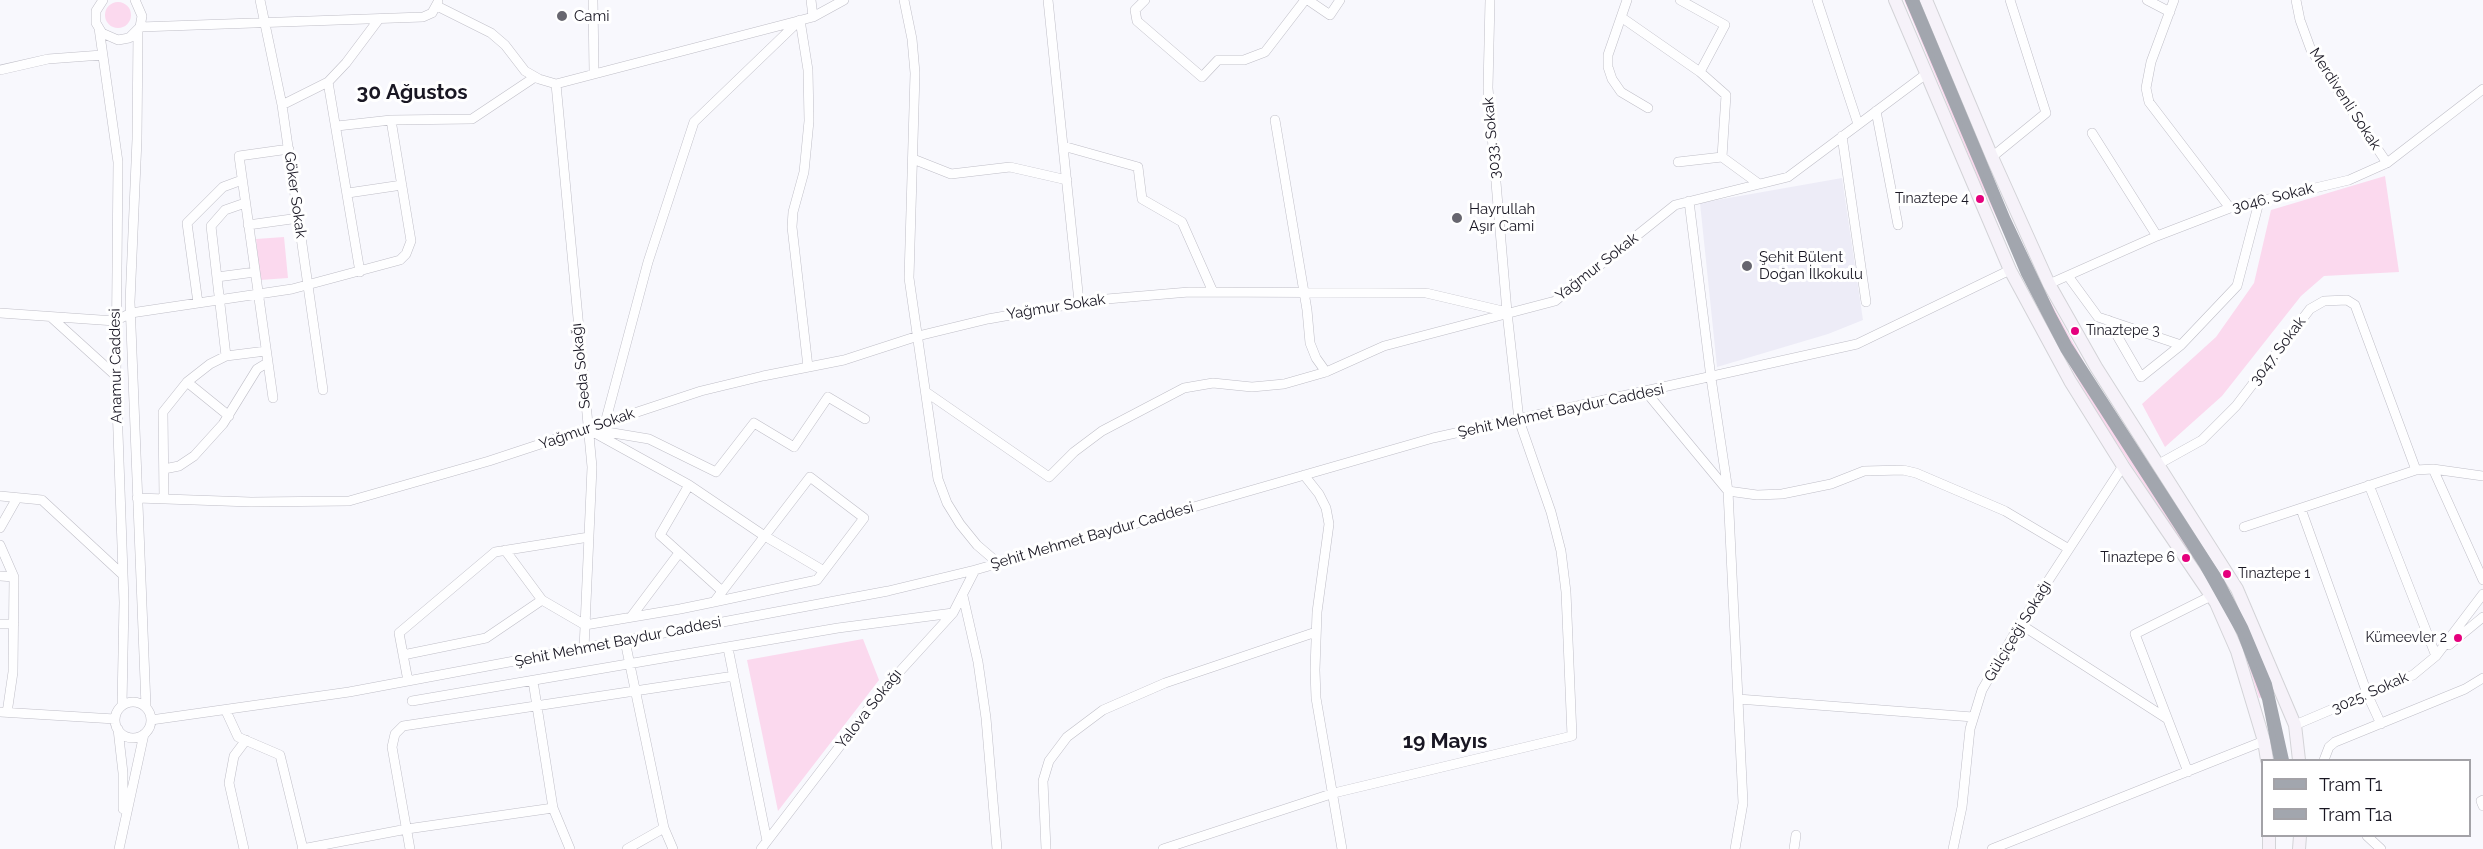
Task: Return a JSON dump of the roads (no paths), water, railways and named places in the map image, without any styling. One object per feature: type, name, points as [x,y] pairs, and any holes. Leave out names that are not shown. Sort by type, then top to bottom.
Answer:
[{"type":"main road","points":[[1895,0],[2010,270],[2070,381],[2123,466],[2211,596],[2237,651],[2264,741],[2267,759]]},
{"type":"main road","points":[[1926,0],[1992,157],[2049,284],[2096,367],[2237,590],[2295,725],[2299,759]]},
{"type":"street","points":[[92,0],[96,17]]},
{"type":"street","points":[[96,17],[103,0]]},
{"type":"street","points":[[135,0],[140,0]]},
{"type":"street","name":"Anamur Caddesi","points":[[135,0],[142,16],[138,48],[130,313],[146,706]]},
{"type":"street","name":"Göker Sokak","points":[[260,0],[282,105],[323,390]]},
{"type":"street","points":[[592,0],[594,74]]},
{"type":"street","points":[[811,0],[813,17]]},
{"type":"street","points":[[99,28],[107,37],[118,40],[129,38],[139,29],[423,17],[432,13],[438,3],[491,33],[505,45],[520,65],[535,77],[556,84],[813,17],[844,0]]},
{"type":"street","points":[[904,0],[912,39],[915,73],[909,278],[938,479],[942,491],[964,530],[998,563]]},
{"type":"street","points":[[1048,0],[1079,302]]},
{"type":"street","points":[[1145,0],[1135,10],[1137,21],[1202,77],[1215,62],[1222,59],[1244,60],[1265,52],[1306,0],[1330,15],[1340,0]]},
{"type":"street","name":"3033. Sokak","points":[[1334,793],[1572,736],[1566,592],[1561,551],[1551,512],[1519,420],[1507,312],[1488,88],[1490,0]]},
{"type":"street","points":[[1627,0],[1608,55],[1609,73],[1621,92],[1648,108]]},
{"type":"street","points":[[1817,0],[1858,124]]},
{"type":"street","points":[[1992,157],[2046,113],[2010,0]]},
{"type":"street","points":[[2147,0],[2170,12]]},
{"type":"street","points":[[2174,0],[2151,62],[2146,88],[2149,102],[2230,208]]},
{"type":"street","name":"Merdivenli Sokak","points":[[2296,0],[2300,20],[2311,50],[2387,163]]},
{"type":"street","points":[[1684,1],[1725,25],[1700,72]]},
{"type":"street","points":[[1621,16],[1700,72],[1726,95],[1722,158]]},
{"type":"street","name":"Anamur Caddesi","points":[[96,17],[118,162],[115,321],[123,575],[122,705]]},
{"type":"street","points":[[282,105],[328,82],[379,19]]},
{"type":"street","points":[[800,20],[807,70],[809,129],[804,172],[793,212],[792,227],[808,367]]},
{"type":"street","points":[[605,423],[648,262],[694,122],[800,20]]},
{"type":"street","points":[[0,70],[48,59],[102,55]]},
{"type":"street","name":"Yağmur Sokak","points":[[137,498],[251,502],[349,501],[489,461],[701,391],[844,360],[918,336],[988,319],[1079,302],[1213,291],[1426,293],[1507,312],[1555,302],[1676,204],[1788,177],[1926,74]]},
{"type":"street","points":[[337,126],[391,120],[472,119],[535,77]]},
{"type":"street","points":[[328,82],[360,272]]},
{"type":"street","name":"Seda Sokağı","points":[[556,84],[592,467],[584,649]]},
{"type":"street","name":"3046. Sokak","points":[[2049,284],[2157,236],[2230,208],[2349,180],[2387,163],[2483,89]]},
{"type":"street","points":[[1876,111],[1898,225]]},
{"type":"street","points":[[0,313],[115,321],[130,313],[309,286],[396,262],[409,250],[411,236],[391,120]]},
{"type":"street","points":[[1275,120],[1304,292],[1310,343],[1316,358],[1326,372]]},
{"type":"street","points":[[2092,133],[2157,236]]},
{"type":"street","points":[[1842,136],[1866,302]]},
{"type":"street","points":[[1063,146],[1138,167],[1142,199],[1182,222],[1213,291]]},
{"type":"street","points":[[273,398],[239,156],[288,149]]},
{"type":"street","points":[[1677,162],[1722,158],[1759,184]]},
{"type":"street","points":[[913,159],[951,174],[1010,167],[1067,180]]},
{"type":"street","points":[[198,303],[187,223],[222,187],[243,180]]},
{"type":"street","points":[[348,193],[402,185]]},
{"type":"street","points":[[1689,201],[1728,491],[1743,803],[1735,849]]},
{"type":"street","points":[[2108,320],[2141,377],[2181,345],[2237,286],[2259,202]]},
{"type":"street","points":[[226,356],[211,226],[225,210],[246,203]]},
{"type":"street","points":[[248,225],[299,218]]},
{"type":"street","name":"Şehit Mehmet Baydur Caddesi","points":[[151,720],[226,711],[584,649],[888,591],[975,570],[1433,438],[1857,344],[2010,270]]},
{"type":"street","points":[[217,277],[255,272]]},
{"type":"street","points":[[2068,276],[2098,317],[2181,345]]},
{"type":"street","name":"3047. Sokak","points":[[2157,465],[2202,440],[2236,406],[2310,309],[2324,300],[2347,300],[2355,305],[2416,470]]},
{"type":"street","points":[[926,392],[1049,477],[1074,452],[1102,431],[1184,388],[1213,383],[1252,387],[1274,386],[1326,372],[1384,346],[1507,312]]},
{"type":"street","points":[[52,318],[116,376]]},
{"type":"street","points":[[164,499],[163,412],[187,382],[210,364],[226,356],[266,351]]},
{"type":"street","points":[[164,469],[179,466],[189,460],[229,416],[257,369],[267,363]]},
{"type":"street","points":[[187,382],[229,416]]},
{"type":"street","points":[[1646,392],[1728,491],[1757,495],[1782,494],[1831,484],[1864,471],[1903,470],[1916,473],[2005,511],[2069,549]]},
{"type":"street","points":[[588,429],[649,439],[716,472],[754,423],[794,447],[828,397],[865,419]]},
{"type":"street","points":[[588,429],[689,485],[763,535],[824,571]]},
{"type":"street","name":"Gülçiçeği Sokağı","points":[[1953,849],[1962,807],[1973,717],[1988,678],[2020,624],[2123,466]]},
{"type":"street","points":[[2433,469],[2483,580]]},
{"type":"street","points":[[2244,527],[2416,470],[2433,469],[2483,476]]},
{"type":"street","points":[[1304,475],[1319,494],[1326,508],[1329,524],[1316,632],[1316,698],[1342,849]]},
{"type":"street","points":[[505,550],[542,600],[585,625],[714,602],[818,580],[864,518],[810,477],[763,535],[714,602]]},
{"type":"street","points":[[689,485],[660,535],[722,591]]},
{"type":"street","points":[[2369,485],[2436,656],[2483,617]]},
{"type":"street","points":[[0,496],[42,500],[123,575]]},
{"type":"street","points":[[0,528],[17,498]]},
{"type":"street","points":[[2301,509],[2368,696],[2381,724]]},
{"type":"street","points":[[408,681],[399,633],[495,552],[589,537]]},
{"type":"street","points":[[0,545],[14,577],[13,672],[4,712],[116,724],[130,738],[144,734]]},
{"type":"street","points":[[631,617],[680,553]]},
{"type":"street","name":"Yalova Sokağı","points":[[764,845],[882,691],[953,613],[975,570]]},
{"type":"street","points":[[0,576],[14,577]]},
{"type":"street","name":"3025. Sokak","points":[[2295,725],[2413,675],[2436,656],[2483,594]]},
{"type":"street","points":[[963,596],[985,707],[997,849]]},
{"type":"street","points":[[2188,771],[2135,634],[2211,596]]},
{"type":"street","points":[[403,656],[486,638],[542,600]]},
{"type":"street","points":[[411,701],[838,628],[953,613]]},
{"type":"street","points":[[0,624],[14,624]]},
{"type":"street","points":[[2020,624],[2166,718]]},
{"type":"street","points":[[1046,849],[1043,781],[1049,761],[1067,737],[1103,710],[1155,687],[1316,632]]},
{"type":"street","points":[[625,641],[664,828],[673,849]]},
{"type":"street","points":[[728,648],[764,845]]},
{"type":"street","points":[[410,849],[392,747],[398,730],[403,726],[734,676]]},
{"type":"street","points":[[2324,759],[2335,742],[2465,689],[2483,678]]},
{"type":"street","points":[[533,681],[553,808],[570,849]]},
{"type":"street","points":[[1738,699],[1973,717]]},
{"type":"street","points":[[119,849],[144,734],[151,720],[146,706],[131,701],[122,705],[116,724],[123,773],[123,823]]},
{"type":"street","points":[[226,711],[238,737],[280,756],[302,849],[407,829],[553,808]]},
{"type":"street","points":[[244,849],[229,783],[234,756],[246,740]]},
{"type":"street","points":[[1992,849],[2264,741]]},
{"type":"street","points":[[1163,849],[1189,845],[1334,793]]},
{"type":"street","points":[[2483,800],[2481,801],[2483,806]]},
{"type":"street","points":[[627,849],[664,828]]},
{"type":"street","points":[[1794,849],[1796,835]]},
{"type":"street","points":[[2368,837],[2381,849]]},
{"type":"tram line","name":"T1","points":[[1909,0],[2025,274],[2064,349],[2203,565],[2241,633],[2266,699],[2278,759]]},
{"type":"tram line","name":"T1a","points":[[1915,0],[2007,220],[2052,315],[2068,345],[2219,579],[2244,627],[2268,684],[2285,759]]},
{"type":"place","name":"Cami","points":[[562,16]]},
{"type":"place","name":"Tınaztepe 4","points":[[1980,199]]},
{"type":"place","name":"Hayrullah Aşır Cami","points":[[1457,218]]},
{"type":"place","name":"Şehit Bülent Doğan İlkokulu","points":[[1747,266]]},
{"type":"place","name":"Tınaztepe 3","points":[[2075,331]]},
{"type":"place","name":"Tınaztepe 6","points":[[2186,558]]},
{"type":"place","name":"Tınaztepe 1","points":[[2227,574]]},
{"type":"place","name":"Kümeevler 2","points":[[2458,638]]},
{"type":"district","name":"30 Ağustos","points":[[412,93]]},
{"type":"district","name":"19 Mayıs","points":[[1445,742]]}]
